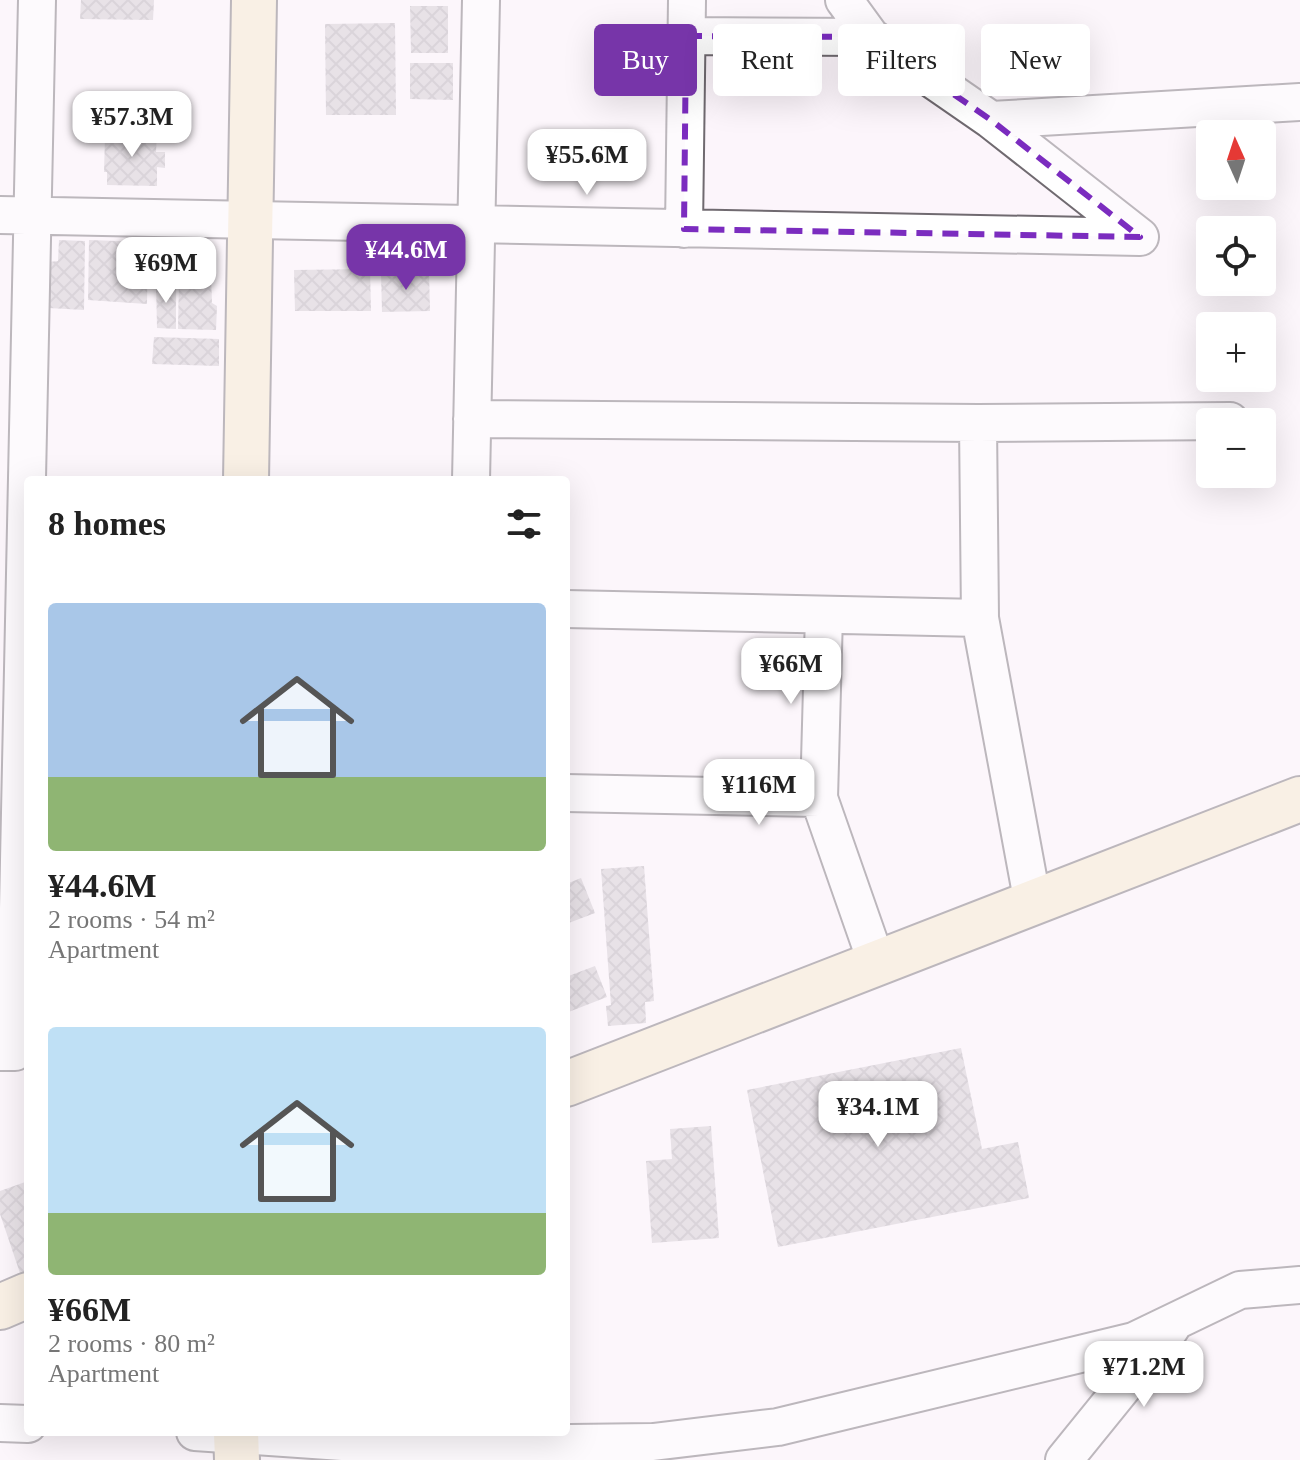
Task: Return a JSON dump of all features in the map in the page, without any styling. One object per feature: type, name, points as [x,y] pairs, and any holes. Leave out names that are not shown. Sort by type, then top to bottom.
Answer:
[{"type":"street","points":[[0,1052],[15,1052],[24,779],[12,606],[17,215],[37,0]]},
{"type":"street","points":[[246,476],[254,0]]},
{"type":"street","points":[[471,476],[481,0]]},
{"type":"street","points":[[686,24],[687,0]]},
{"type":"street","points":[[844,0],[862,24]]},
{"type":"street","points":[[697,36],[838,37]]},
{"type":"street","points":[[684,229],[685,96]]},
{"type":"street","points":[[17,215],[1140,237],[956,96]]},
{"type":"street","points":[[991,120],[1300,102]]},
{"type":"street","points":[[472,419],[978,423],[1196,421]]},
{"type":"street","points":[[978,423],[980,618],[1033,904]]},
{"type":"street","points":[[570,609],[980,618]]},
{"type":"street","points":[[824,615],[819,798],[877,964]]},
{"type":"street","points":[[570,793],[819,798]]},
{"type":"street","points":[[570,1082],[1300,799]]},
{"type":"street","points":[[226,1440],[386,1446],[653,1442],[778,1427],[1134,1341],[1240,1290],[1300,1285]]},
{"type":"street","points":[[0,1307],[24,1297]]},
{"type":"street","points":[[1064,1460],[1178,1320]]},
{"type":"street","points":[[0,1423],[24,1424]]},
{"type":"highlighted area","points":[[686,36],[871,37],[991,120],[1140,237],[684,229]]},
{"type":"building","points":[[81,0],[154,0],[153,20],[80,19]]},
{"type":"building","points":[[410,6],[448,6],[448,53],[411,53]]},
{"type":"building","points":[[395,23],[396,115],[326,115],[325,24]]},
{"type":"building","points":[[410,63],[453,63],[453,100],[410,99]]},
{"type":"building","points":[[79,113],[104,113],[103,121],[81,121]]},
{"type":"building","points":[[111,132],[157,133],[156,152],[165,152],[165,168],[157,167],[157,186],[107,185],[107,172],[104,172],[105,136],[110,137]]},
{"type":"building","points":[[59,240],[85,241],[84,310],[49,308],[49,262],[58,261]]},
{"type":"building","points":[[89,240],[148,242],[147,304],[88,300]]},
{"type":"building","points":[[370,269],[371,311],[295,311],[294,270]]},
{"type":"building","points":[[429,271],[430,311],[382,312],[381,272]]},
{"type":"building","points":[[179,274],[211,275],[212,303],[217,306],[216,330],[178,329]]},
{"type":"building","points":[[156,281],[176,281],[176,329],[157,328]]},
{"type":"building","points":[[154,337],[219,339],[219,366],[152,364]]},
{"type":"building","points":[[644,866],[654,1001],[645,1002],[646,1023],[608,1026],[606,1006],[611,1005],[601,869]]},
{"type":"building","points":[[581,878],[595,913],[570,922],[570,882]]},
{"type":"building","points":[[595,966],[607,997],[570,1011],[570,975]]},
{"type":"building","points":[[961,1048],[982,1149],[1018,1142],[1029,1198],[778,1247],[747,1090]]},
{"type":"building","points":[[711,1126],[719,1238],[652,1243],[646,1161],[672,1159],[670,1129]]},
{"type":"building","points":[[24,1182],[24,1275],[21,1276],[0,1214],[0,1191]]}]
